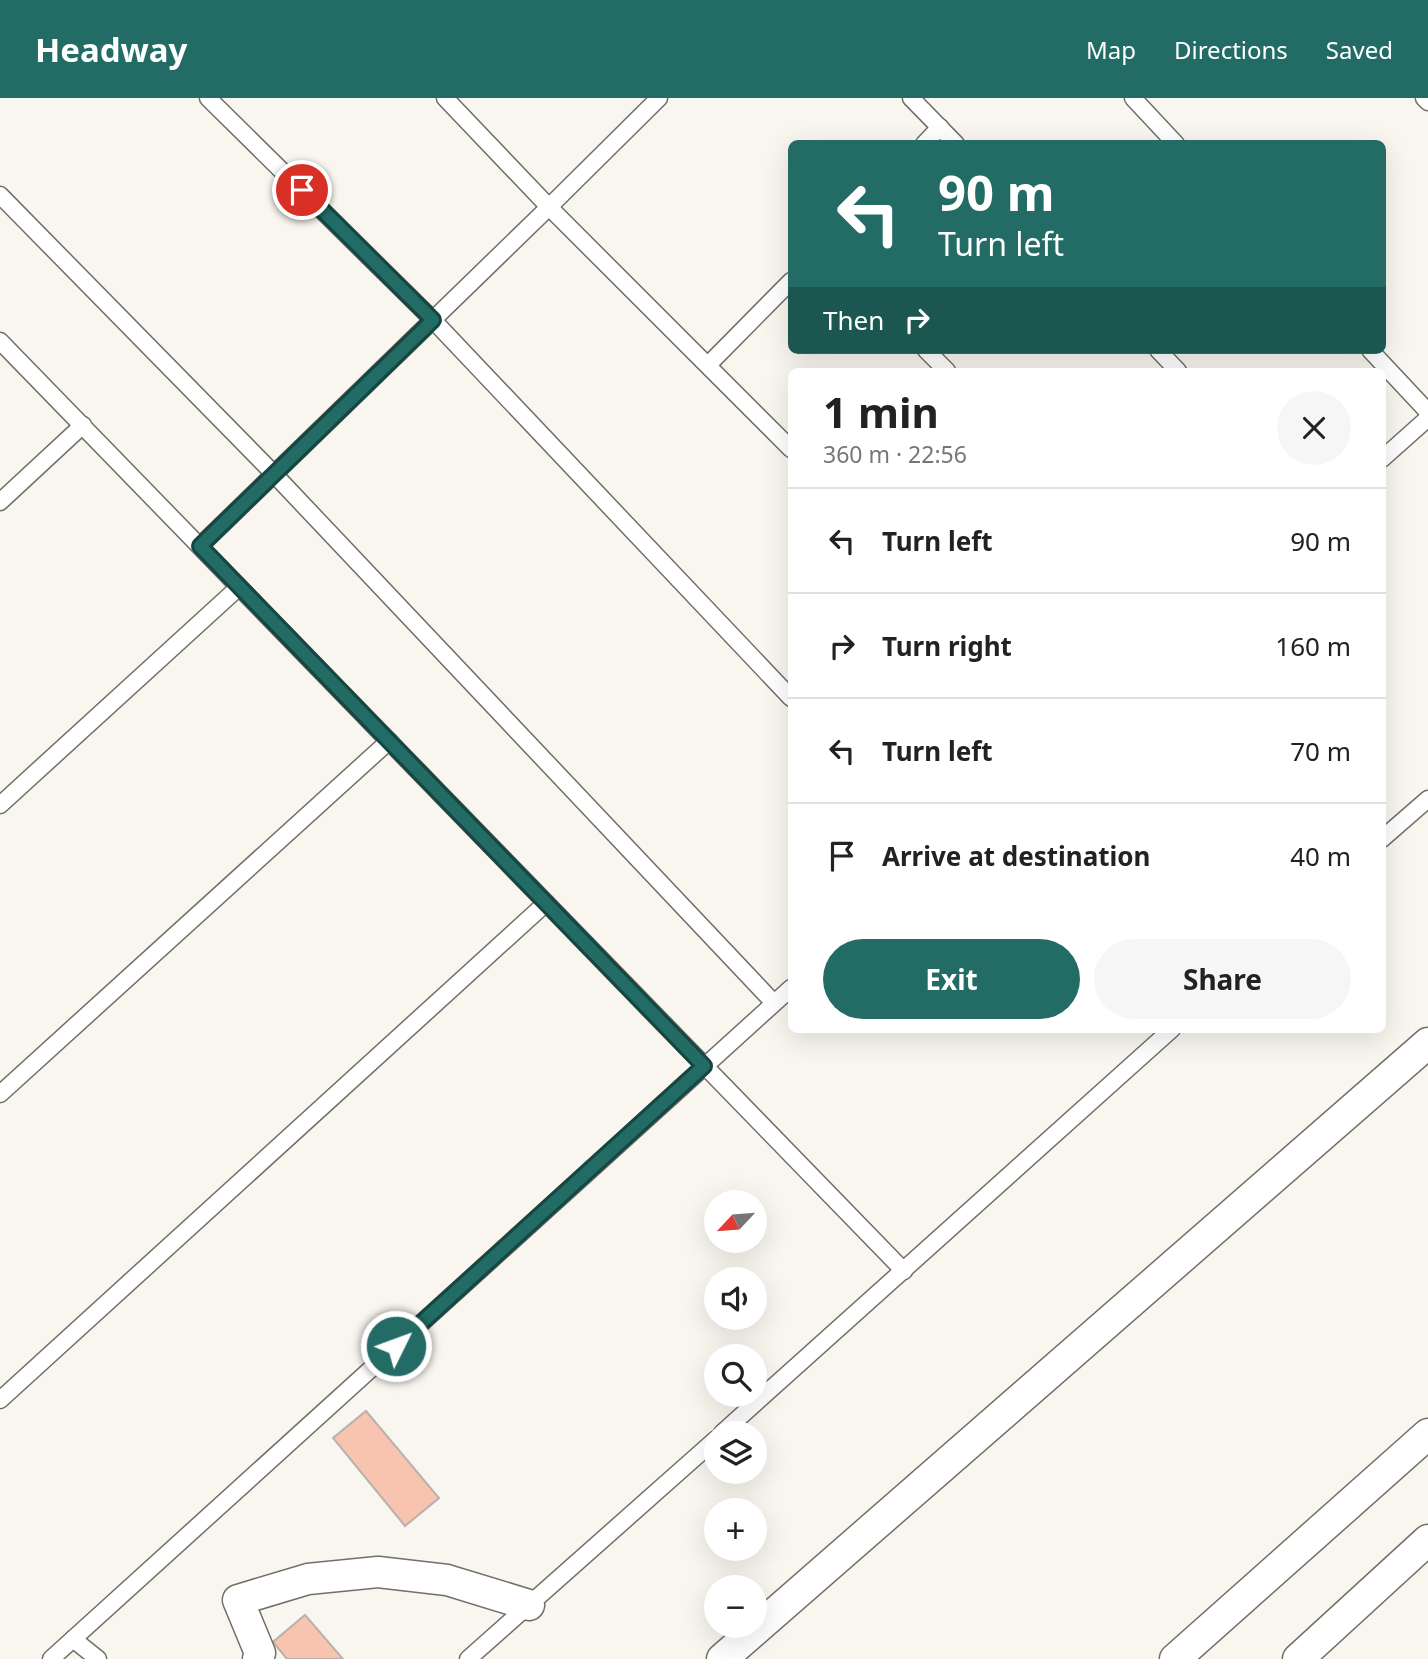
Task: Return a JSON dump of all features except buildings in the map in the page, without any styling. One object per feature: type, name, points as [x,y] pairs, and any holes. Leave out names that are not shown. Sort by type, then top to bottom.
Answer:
[{"type":"street","points":[[722,1659],[1428,1043]]},
{"type":"street","points":[[1175,1659],[1428,1434]]},
{"type":"street","points":[[1298,1659],[1428,1540]]},
{"type":"street","points":[[258,1659],[260,1653],[238,1600],[308,1579],[378,1572],[447,1580],[529,1605]]},
{"type":"lane","points":[[208,98],[433,320],[788,695]]},
{"type":"lane","points":[[444,98],[788,446]]},
{"type":"lane","points":[[200,546],[658,98]]},
{"type":"lane","points":[[911,98],[952,140]]},
{"type":"lane","points":[[1133,98],[1172,140]]},
{"type":"lane","points":[[1424,98],[1428,102]]},
{"type":"lane","points":[[928,140],[940,127]]},
{"type":"lane","points":[[0,195],[274,474],[774,1003]]},
{"type":"lane","points":[[708,365],[788,284]]},
{"type":"lane","points":[[0,341],[904,1271]]},
{"type":"lane","points":[[930,354],[944,368]]},
{"type":"lane","points":[[1162,354],[1175,368]]},
{"type":"lane","points":[[1374,354],[1428,412]]},
{"type":"lane","points":[[1386,455],[1428,418]]},
{"type":"lane","points":[[0,502],[83,425]]},
{"type":"lane","points":[[0,805],[239,587]]},
{"type":"lane","points":[[0,1094],[389,741]]},
{"type":"lane","points":[[1386,836],[1428,799]]},
{"type":"lane","points":[[0,1400],[546,902]]},
{"type":"lane","points":[[51,1659],[788,991]]},
{"type":"lane","points":[[735,1421],[1168,1033]]},
{"type":"lane","points":[[468,1659],[704,1450]]},
{"type":"lane","points":[[73,1639],[97,1659]]},
{"type":"route","points":[[302,190],[433,320],[200,546],[704,1066],[396,1346]]}]
